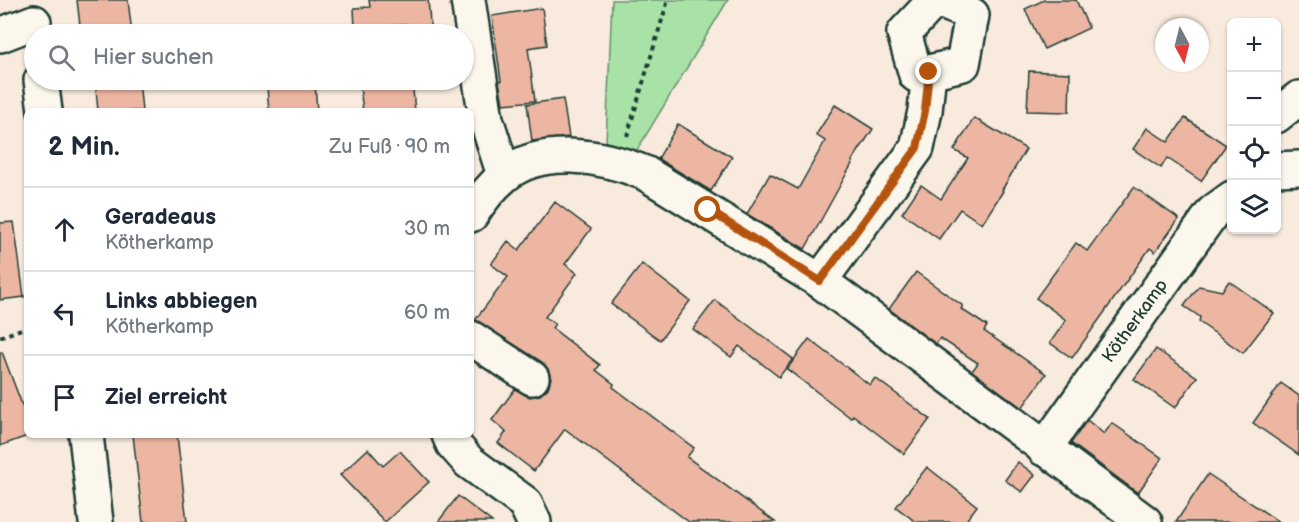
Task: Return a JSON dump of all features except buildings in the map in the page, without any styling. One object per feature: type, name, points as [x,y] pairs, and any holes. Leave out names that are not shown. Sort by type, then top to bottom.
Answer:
[{"type":"street","points":[[468,0],[470,24]]},
{"type":"street","points":[[937,0],[972,15],[963,64],[929,72],[916,75],[904,33],[937,0]]},
{"type":"street","points":[[0,35],[34,19]]},
{"type":"street","points":[[474,65],[479,120],[504,175]]},
{"type":"street","points":[[820,281],[917,148],[925,111],[929,72]]},
{"type":"street","points":[[42,90],[45,108]]},
{"type":"street","points":[[1281,112],[1299,99]]},
{"type":"street","points":[[474,211],[504,175],[526,162],[551,156],[619,163],[645,173],[820,281],[1145,522]]},
{"type":"street","points":[[1281,169],[1299,168]]},
{"type":"street","name":"Kötherkamp","points":[[1044,448],[1213,212],[1227,202]]},
{"type":"street","points":[[474,340],[532,378]]},
{"type":"street","points":[[86,438],[96,522]]},
{"type":"street","points":[[450,438],[469,462],[525,503],[534,522]]},
{"type":"path","points":[[619,163],[668,0]]},
{"type":"path","points":[[0,337],[24,328]]},
{"type":"green space","points":[[612,0],[728,0],[637,150],[606,143]]},
{"type":"route","points":[[708,210],[820,281],[917,148],[925,111],[929,72]]}]
